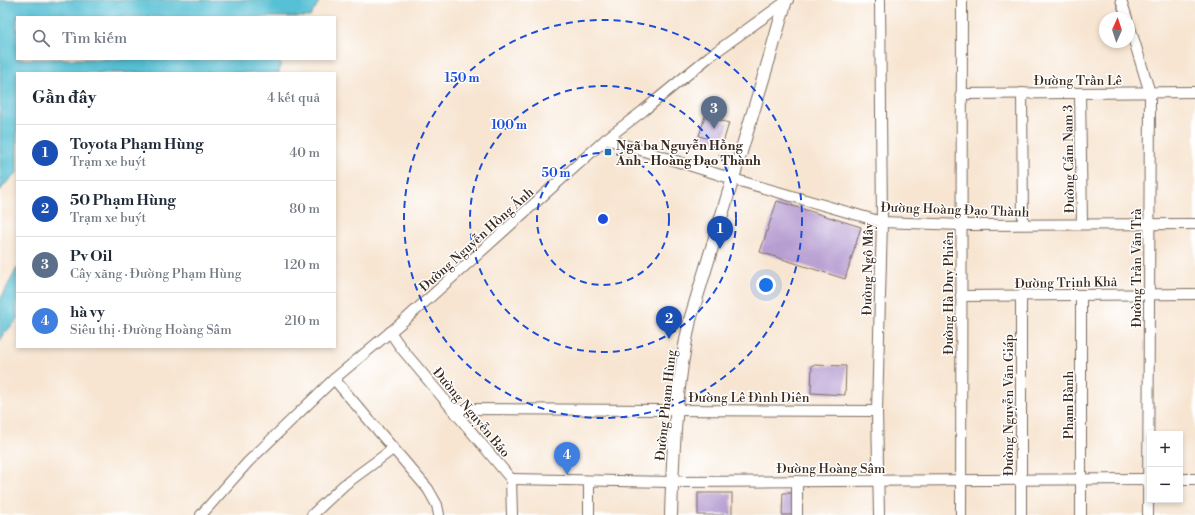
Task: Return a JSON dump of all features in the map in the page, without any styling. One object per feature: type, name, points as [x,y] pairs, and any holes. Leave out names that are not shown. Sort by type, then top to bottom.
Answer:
[{"type":"main road","name":"Đường Phạm Hùng","points":[[671,515],[676,410],[684,347],[690,320],[786,0]]},
{"type":"street","name":"Đường Nguyễn Hồng Ánh","points":[[201,515],[248,462],[334,379],[390,332],[606,139],[710,56],[786,0]]},
{"type":"street","name":"Đường Ngô Mây","points":[[880,0],[882,222],[877,411],[880,515]]},
{"type":"street","name":"Đường Hà Duy Phiên","points":[[961,515],[962,0]]},
{"type":"street","points":[[1121,0],[1125,12]]},
{"type":"street","name":"Đường Trần Văn Trà","points":[[1135,44],[1150,93],[1149,467]]},
{"type":"street","name":"Đường Trần Lê","points":[[961,94],[1195,92]]},
{"type":"street","points":[[1022,93],[1023,224]]},
{"type":"street","name":"Đường Cẩm Nam 3","points":[[1080,93],[1082,224]]},
{"type":"street","name":"Đường Hoàng Đạo Thành","points":[[606,139],[733,179],[882,222],[962,225],[1195,224]]},
{"type":"street","name":"Đường Trịnh Khả","points":[[961,296],[1195,294]]},
{"type":"street","name":"Phạm Bành","points":[[1081,295],[1081,515]]},
{"type":"street","name":"Đường Nguyễn Văn Giáp","points":[[1021,296],[1021,515]]},
{"type":"street","name":"Đường Nguyễn Bảo","points":[[390,332],[402,349],[512,479]]},
{"type":"street","points":[[334,379],[428,489],[437,505],[439,515]]},
{"type":"street","name":"Đường Lê Đình Diên","points":[[453,409],[877,411]]},
{"type":"street","points":[[312,515],[344,485],[394,449]]},
{"type":"street","points":[[512,479],[512,515]]},
{"type":"street","name":"Đường Hoàng Sâm","points":[[512,479],[672,482],[1147,479]]},
{"type":"street","points":[[1183,479],[1195,479]]},
{"type":"street","points":[[589,481],[589,515]]},
{"type":"street","points":[[797,481],[797,515]]},
{"type":"street","name":"Đường Trần Văn Trà","points":[[1148,503],[1148,515]]},
{"type":"water","points":[[0,0],[318,0],[319,2],[311,16],[16,16],[16,60],[279,60],[281,64],[279,72],[16,72],[16,174],[0,191]]},
{"type":"water","points":[[16,270],[16,321],[3,335],[0,341],[0,300]]},
{"type":"building","points":[[705,116],[729,123],[723,143],[699,136]]},
{"type":"building","points":[[777,201],[861,227],[845,279],[760,252]]},
{"type":"building","points":[[812,365],[846,366],[845,395],[811,393]]},
{"type":"building","points":[[698,493],[732,493],[732,515],[698,515]]},
{"type":"building","points":[[783,493],[795,493],[795,515],[782,515]]},
{"type":"place","name":"Pv Oil","points":[[714,129]]},
{"type":"place","name":"Ngã ba Nguyễn Hồng Ánh - Hoàng Đạo Thành","points":[[608,152]]},
{"type":"place","name":"Toyota Phạm Hùng","points":[[720,249]]},
{"type":"place","name":"50 Phạm Hùng","points":[[669,339]]},
{"type":"place","name":"hà vy","points":[[567,475]]}]
